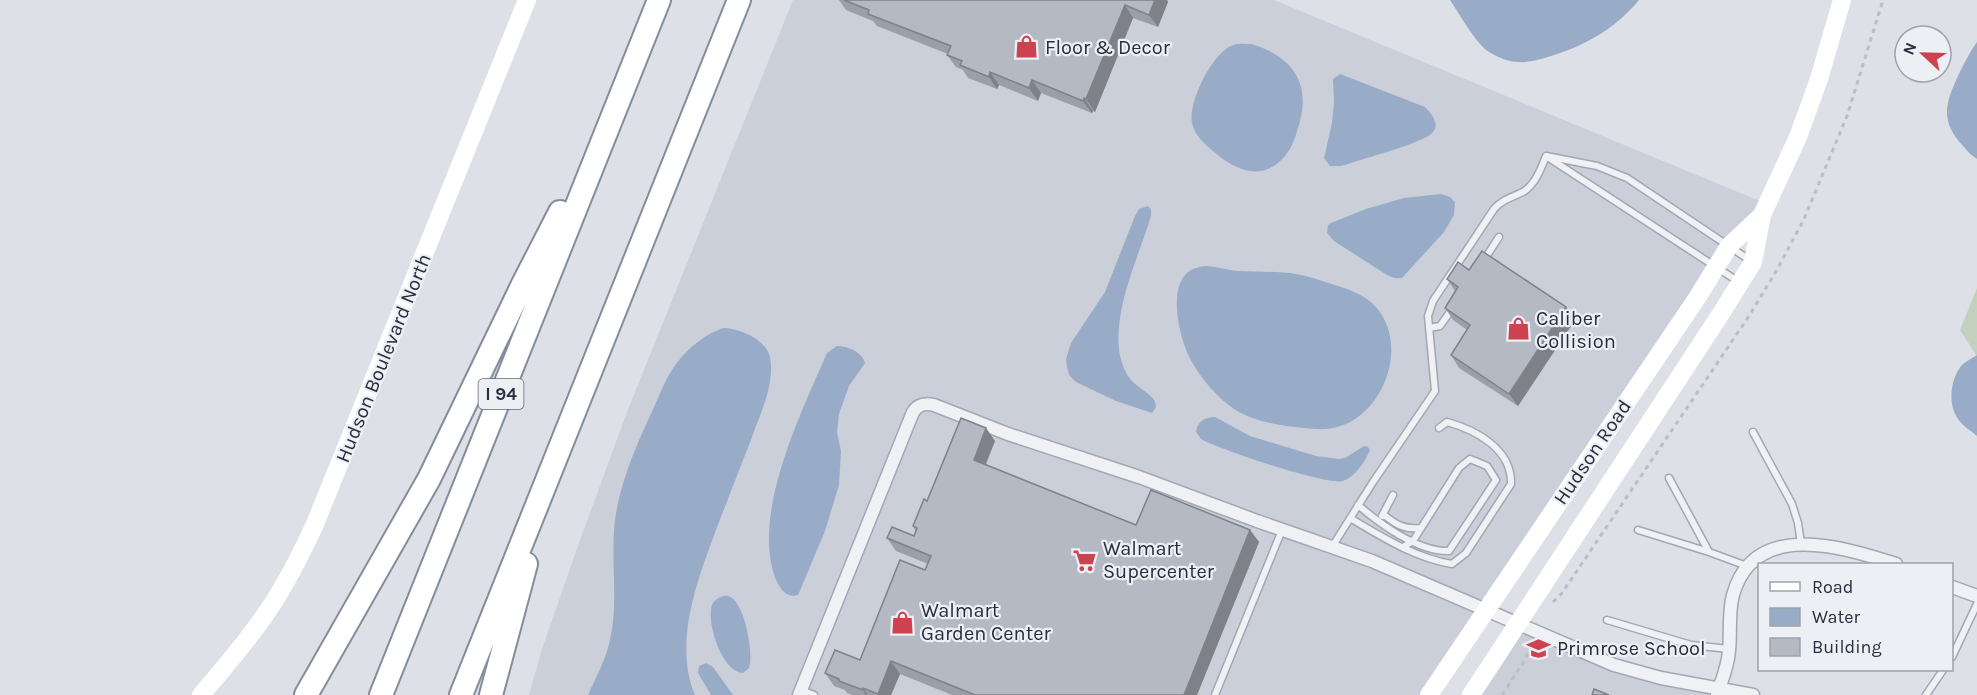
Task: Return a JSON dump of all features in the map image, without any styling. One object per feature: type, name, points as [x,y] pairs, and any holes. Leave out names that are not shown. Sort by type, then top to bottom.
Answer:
[{"type":"highway","name":"I 94","points":[[381,695],[659,0]]},
{"type":"highway","points":[[460,695],[739,0]]},
{"type":"highway","points":[[306,695],[429,479],[523,284],[622,93]]},
{"type":"highway","points":[[491,695],[552,470]]},
{"type":"street","name":"Hudson Boulevard North","points":[[201,695],[246,641],[277,596],[315,524],[526,0]]},
{"type":"street","name":"Hudson Road","points":[[1471,695],[1753,262],[1762,215],[1801,128],[1819,79],[1842,0]]},
{"type":"street","name":"Hudson Road","points":[[1429,695],[1697,298],[1729,246],[1762,215]]},
{"type":"street","points":[[800,692],[913,412],[921,405],[934,405],[1008,434],[1148,480],[1332,547],[1410,577],[1623,668],[1718,692],[1753,695]]},
{"type":"street","points":[[1718,692],[1727,668],[1730,649],[1733,596],[1739,580],[1748,567],[1761,555],[1789,544],[1801,544],[1826,547],[1874,561]]},
{"type":"street","points":[[1953,587],[1977,596]]},
{"type":"lane","points":[[1546,156],[1597,166],[1627,178],[1753,262]]},
{"type":"lane","points":[[1546,156],[1741,283]]},
{"type":"lane","points":[[1332,547],[1435,391],[1429,328],[1429,311],[1433,300],[1490,214],[1498,204],[1528,188],[1539,173],[1546,156]]},
{"type":"lane","points":[[1478,270],[1499,237]]},
{"type":"lane","points":[[1429,328],[1441,325],[1455,305]]},
{"type":"lane","points":[[1350,518],[1403,547],[1435,561],[1452,564],[1466,554],[1511,484],[1511,470],[1490,441],[1465,427],[1447,422],[1439,428]]},
{"type":"lane","points":[[1753,432],[1792,504],[1801,544]]},
{"type":"lane","points":[[1358,505],[1389,530],[1413,541],[1440,551],[1449,551],[1496,480],[1487,466],[1470,459],[1459,468],[1413,541],[1403,547]]},
{"type":"lane","points":[[1669,478],[1709,552]]},
{"type":"lane","points":[[1378,521],[1393,495]]},
{"type":"lane","points":[[1383,514],[1396,524],[1409,529],[1420,528]]},
{"type":"lane","points":[[1215,695],[1282,530]]},
{"type":"lane","points":[[1638,531],[1709,552],[1748,567]]},
{"type":"lane","points":[[1953,655],[1977,604]]},
{"type":"lane","points":[[1607,620],[1691,645],[1730,649]]},
{"type":"lane","points":[[1926,695],[1942,671]]},
{"type":"lane","points":[[800,692],[814,695]]},
{"type":"path","points":[[1502,695],[1525,660]]},
{"type":"shaded area","points":[[793,0],[1274,0],[1767,204],[1729,246],[1429,695],[529,695],[542,649],[627,412]]},
{"type":"shaded area","name":"Primrose School","points":[[1518,623],[1614,665],[1717,695],[1471,695]]},
{"type":"green space","points":[[1977,288],[1977,355],[1976,355],[1960,330]]},
{"type":"water","points":[[1450,0],[1639,0],[1620,19],[1588,41],[1551,56],[1523,62],[1503,59],[1484,48]]},
{"type":"water","points":[[1977,42],[1977,159],[1956,137],[1947,112],[1950,95]]},
{"type":"water","points":[[1251,44],[1279,57],[1289,65],[1301,87],[1303,100],[1293,144],[1283,159],[1271,168],[1262,171],[1245,170],[1221,158],[1195,132],[1192,123],[1198,91],[1217,58],[1233,45]]},
{"type":"water","points":[[1340,74],[1425,107],[1434,119],[1435,129],[1419,141],[1341,166],[1330,166],[1324,158],[1332,123],[1333,79]]},
{"type":"water","points":[[1441,194],[1450,197],[1455,202],[1454,215],[1444,232],[1402,278],[1387,275],[1334,241],[1327,233],[1328,225],[1331,223],[1366,209],[1404,198]]},
{"type":"water","points":[[1148,206],[1151,209],[1151,216],[1124,296],[1118,339],[1121,359],[1128,376],[1155,401],[1156,407],[1152,413],[1116,401],[1076,382],[1069,375],[1066,359],[1071,343],[1105,292],[1135,216],[1139,209]]},
{"type":"water","points":[[1205,266],[1237,271],[1301,275],[1345,288],[1372,303],[1385,320],[1391,341],[1390,362],[1384,383],[1373,402],[1358,417],[1340,426],[1318,429],[1264,421],[1234,409],[1210,388],[1200,375],[1183,342],[1180,329],[1178,290],[1188,272]]},
{"type":"water","points":[[723,328],[744,332],[763,345],[770,357],[771,377],[763,408],[712,542],[691,607],[686,652],[695,695],[588,695],[603,661],[613,624],[615,524],[628,468],[664,384],[673,369],[685,353],[697,343]]},
{"type":"water","points":[[837,346],[854,350],[865,363],[849,386],[839,414],[837,432],[841,451],[839,485],[825,531],[798,595],[791,596],[783,591],[777,582],[770,556],[769,528],[774,497],[792,435],[804,405],[827,353]]},
{"type":"water","points":[[1977,355],[1977,436],[1958,419],[1951,397],[1958,371]]},
{"type":"water","points":[[1215,417],[1250,436],[1316,456],[1339,459],[1345,458],[1364,446],[1370,450],[1359,468],[1347,479],[1333,481],[1317,478],[1249,458],[1201,439],[1196,432],[1198,425],[1205,419]]},
{"type":"water","points":[[729,596],[737,603],[747,631],[750,661],[749,668],[743,673],[735,671],[722,656],[711,623],[712,605],[716,599]]},
{"type":"water","points":[[706,663],[713,667],[733,695],[711,695],[698,673],[699,666]]},
{"type":"building","name":"Floor & Decor","points":[[844,0],[1155,0],[1149,15],[1125,5],[1086,99],[1084,98],[1083,101],[1032,80],[1029,88],[990,72],[989,77],[960,65],[962,61],[947,55],[951,46],[868,14],[869,10]]},
{"type":"building","name":"Caliber Collision","points":[[1482,251],[1566,307],[1509,394],[1451,355],[1470,325],[1445,308],[1458,287],[1447,279],[1458,262],[1469,270]]},
{"type":"building","name":"Walmart Supercenter","points":[[961,418],[986,428],[974,460],[1136,525],[1151,490],[1250,530],[1184,695],[975,695],[891,661],[878,694],[839,681],[825,673],[835,650],[860,660],[900,560],[925,570],[931,556],[887,538],[892,527],[914,536],[917,528],[913,526],[924,499],[927,501]]},
{"type":"building","points":[[1594,689],[1609,695],[1592,695]]},
{"type":"place","name":"Floor & Decor","points":[[1027,47]]},
{"type":"place","name":"Caliber Collision","points":[[1518,329]]},
{"type":"place","name":"Walmart Supercenter","points":[[1085,560]]},
{"type":"place","name":"Walmart Garden Center","points":[[903,622]]},
{"type":"place","name":"Primrose School","points":[[1539,648]]}]
